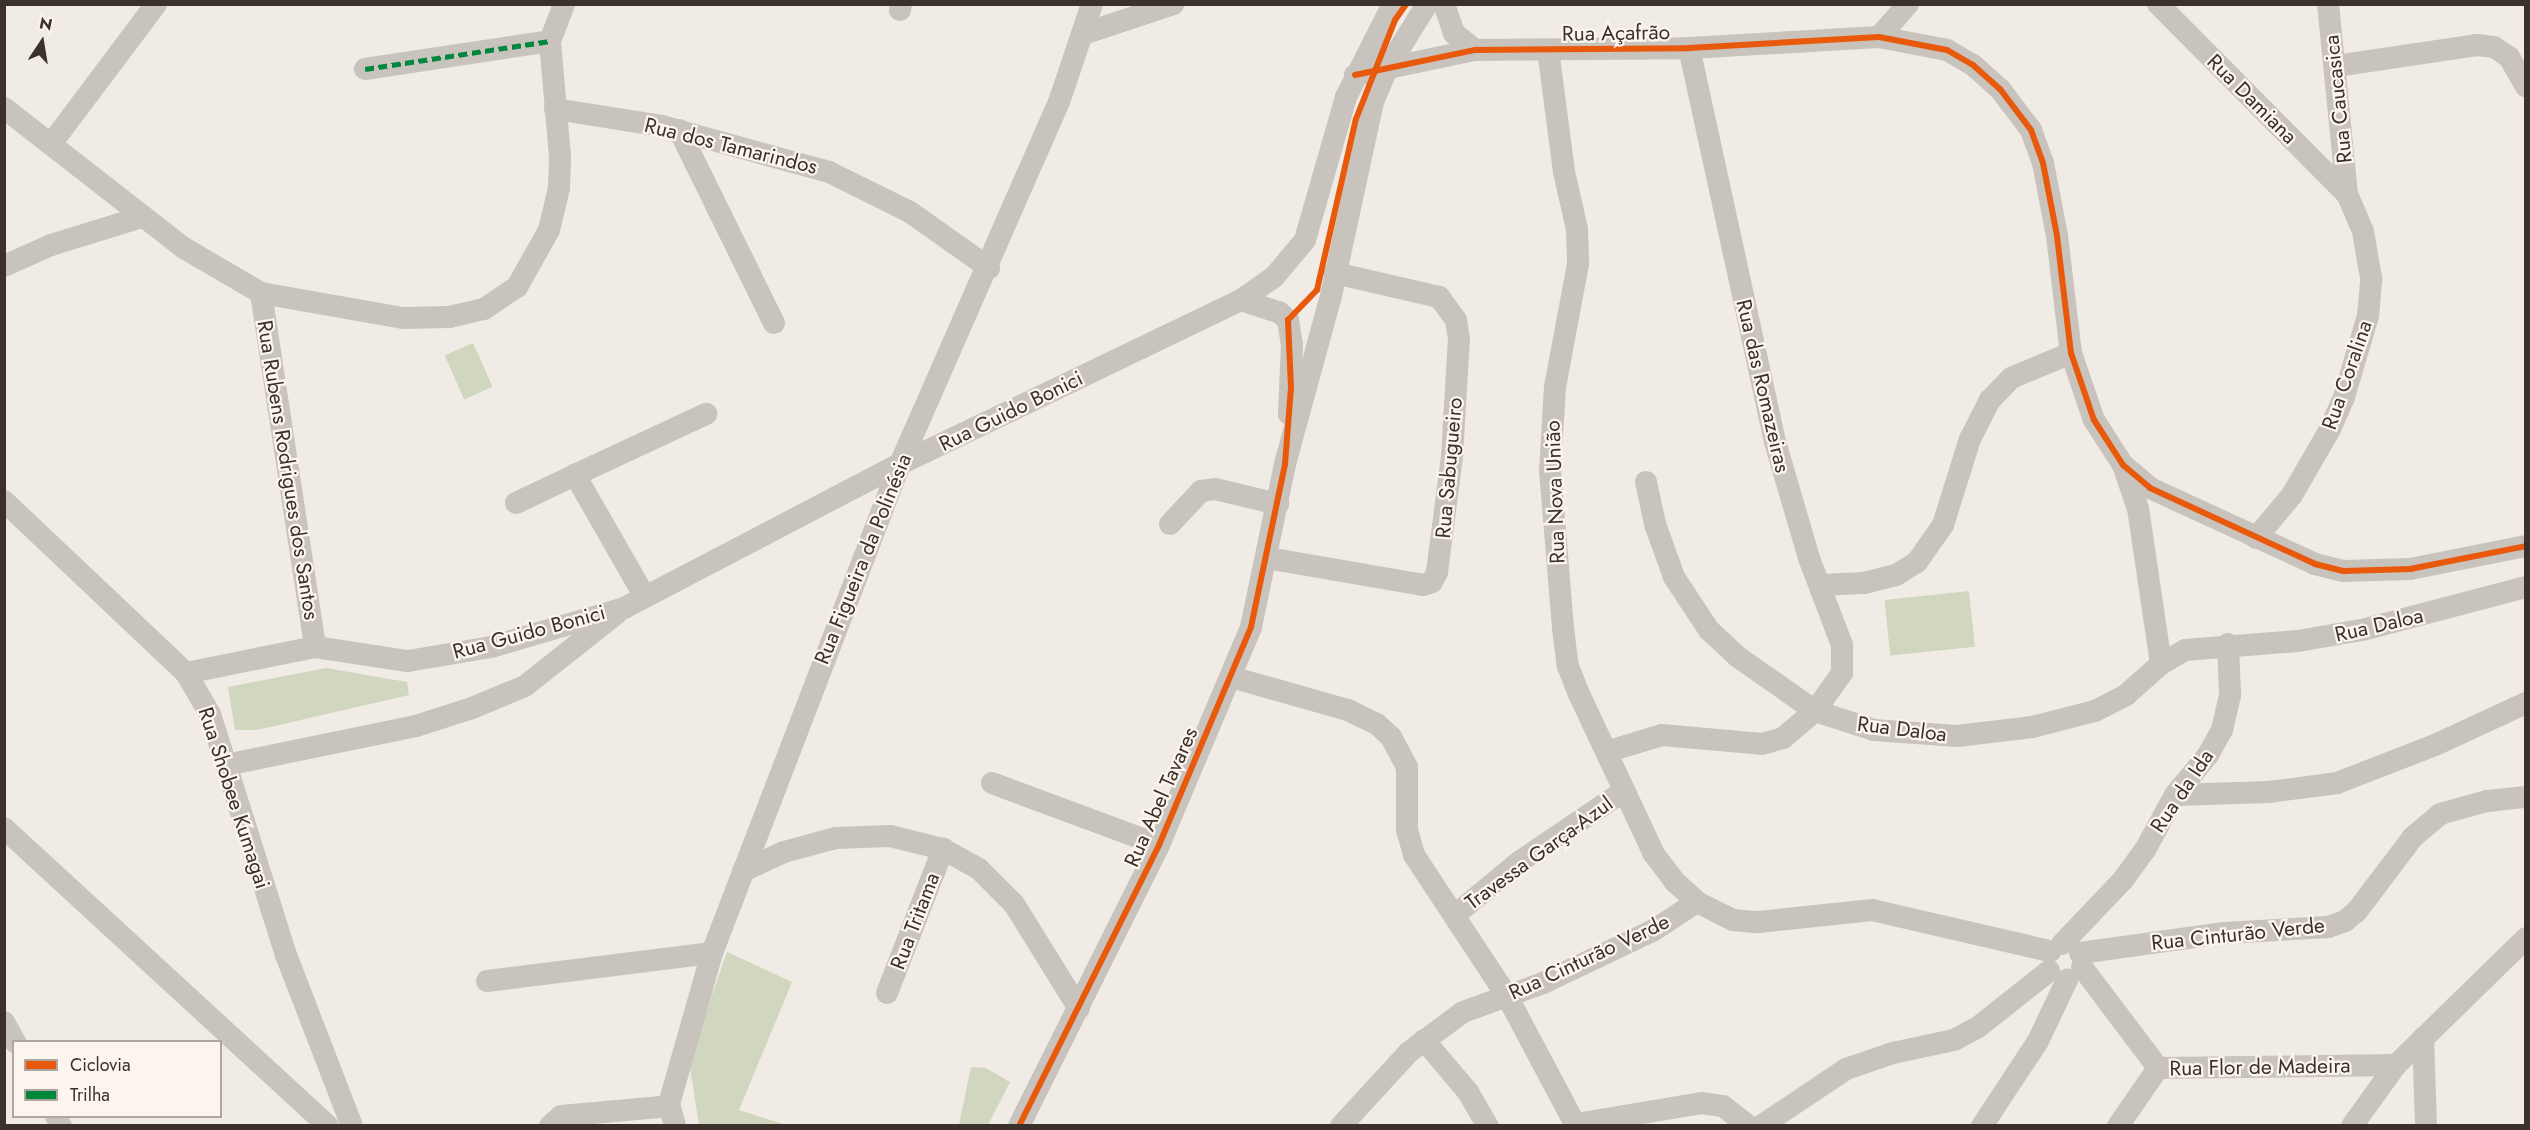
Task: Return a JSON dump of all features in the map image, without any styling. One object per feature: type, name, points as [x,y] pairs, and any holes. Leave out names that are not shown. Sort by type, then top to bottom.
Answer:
[{"type":"street","points":[[51,144],[156,4]]},
{"type":"street","points":[[4,108],[184,248],[261,293],[403,318],[449,317],[484,309],[517,288],[549,231],[559,188],[550,41],[564,4]]},
{"type":"street","name":"Rua Figueira da Polinésia","points":[[675,1125],[669,1104],[712,953],[900,464],[989,268],[1086,33],[1092,4]]},
{"type":"street","points":[[1086,33],[1173,4]]},
{"type":"street","points":[[1241,300],[1274,277],[1305,240],[1340,115],[1356,75],[1393,4]]},
{"type":"street","name":"Rua Abel Tavares","points":[[1019,1125],[1159,845],[1251,627],[1285,464],[1335,273],[1363,138],[1388,67],[1427,4]]},
{"type":"street","points":[[1444,4],[1455,33],[1475,50]]},
{"type":"street","points":[[1879,37],[1908,4]]},
{"type":"street","name":"Rua Damiana","points":[[2158,4],[2347,194]]},
{"type":"street","name":"Rua Caucasica","points":[[2328,4],[2347,194]]},
{"type":"street","name":"Rua Açafrão","points":[[1356,75],[1475,50],[1689,48],[1879,37],[1947,50],[1973,64],[2006,96],[2031,130],[2043,163],[2057,236],[2071,353],[2094,420],[2123,465]]},
{"type":"street","points":[[364,69],[550,41]]},
{"type":"street","points":[[2336,66],[2485,46],[2509,57],[2526,86]]},
{"type":"street","name":"Rua das Romazeiras","points":[[1609,751],[1662,735],[1773,742],[1793,733],[1835,687],[1843,658],[1774,442],[1689,48]]},
{"type":"street","name":"Rua Nova União","points":[[1548,50],[1564,171],[1577,228],[1578,264],[1555,387],[1550,470],[1568,666],[1609,751],[1624,791],[1654,854],[1674,881],[1697,902]]},
{"type":"street","name":"Rua dos Tamarindos","points":[[555,109],[679,130],[784,157],[860,185],[909,212],[989,268]]},
{"type":"street","points":[[679,130],[774,323]]},
{"type":"street","name":"Rua Coralina","points":[[2256,538],[2310,466],[2344,397],[2360,348],[2368,316],[2371,278],[2363,231],[2347,194]]},
{"type":"street","points":[[4,266],[51,245],[142,217]]},
{"type":"street","name":"Rua Sabugueiro","points":[[1267,558],[1423,585],[1432,582],[1437,572],[1452,456],[1459,339],[1456,320],[1439,297],[1335,273]]},
{"type":"street","name":"Rua Rubens Rodrigues dos Santos","points":[[261,293],[315,647]]},
{"type":"street","points":[[1241,300],[1279,312],[1288,320],[1291,387],[1285,464]]},
{"type":"street","name":"Rua Guido Bonici","points":[[226,765],[416,726],[472,708],[525,686],[624,608],[900,464],[1241,300]]},
{"type":"street","points":[[1820,585],[1864,584],[1896,575],[1917,562],[1943,525],[1970,439],[1990,400],[2012,378],[2071,353]]},
{"type":"street","points":[[516,503],[706,414]]},
{"type":"street","points":[[2123,465],[2150,488],[2315,564],[2374,573],[2526,546]]},
{"type":"street","points":[[2123,465],[2138,509],[2161,664]]},
{"type":"street","points":[[575,475],[645,597]]},
{"type":"street","name":"Rua Daloa","points":[[1646,482],[1662,548],[1690,606],[1738,657],[1815,711],[1874,730],[1911,735],[1957,736],[2032,728],[2095,711],[2126,695],[2161,664],[2185,650],[2228,644],[2335,636],[2526,587]]},
{"type":"street","points":[[1170,524],[1200,491],[1215,489],[1278,504]]},
{"type":"street","name":"Rua Shobee Kumagai","points":[[4,501],[186,672],[210,714],[286,955],[352,1125]]},
{"type":"street","name":"Rua Guido Bonici","points":[[186,672],[315,647],[408,661],[491,647],[624,608]]},
{"type":"street","name":"Rua da Ida","points":[[2065,961],[2134,864],[2175,795],[2208,755],[2222,730],[2230,694],[2228,644]]},
{"type":"street","points":[[1231,677],[1348,710],[1377,724],[1391,737],[1407,767],[1410,844],[1424,873],[1455,915],[1508,996],[1576,1125],[1701,1103],[1723,1106],[1749,1125]]},
{"type":"street","points":[[2175,795],[2269,792],[2337,783],[2435,745],[2526,703]]},
{"type":"street","points":[[992,783],[1159,845]]},
{"type":"street","name":"Travessa Garça-Azul","points":[[1455,915],[1519,862],[1624,791]]},
{"type":"street","name":"Rua Cinturão Verde","points":[[1341,1125],[1363,1117],[1424,1040],[1463,1012],[1508,996],[1654,930],[1697,902],[1733,920],[1758,922],[1872,910],[2065,961],[2225,933],[2328,927],[2345,921],[2357,910],[2414,837],[2440,814],[2487,801],[2526,797]]},
{"type":"street","points":[[4,828],[328,1125]]},
{"type":"street","points":[[743,871],[784,852],[836,838],[890,836],[943,849],[979,869],[1014,904],[1078,1009]]},
{"type":"street","name":"Rua Tritama","points":[[887,993],[943,849]]},
{"type":"street","points":[[2352,1125],[2396,1065],[2526,938]]},
{"type":"street","points":[[487,981],[712,953]]},
{"type":"street","points":[[2065,961],[2157,1068]]},
{"type":"street","points":[[1761,1125],[1846,1069],[1893,1053],[1954,1040],[1977,1028],[2065,961]]},
{"type":"street","points":[[1982,1125],[2038,1041],[2065,961]]},
{"type":"street","points":[[4,1022],[14,1040]]},
{"type":"street","points":[[2423,1038],[2426,1125]]},
{"type":"street","points":[[1424,1040],[1468,1092],[1488,1125]]},
{"type":"street","name":"Rua Flor de Madeira","points":[[2118,1125],[2157,1068],[2396,1065]]},
{"type":"street","points":[[556,1121],[659,1107]]},
{"type":"green space","points":[[473,343],[493,387],[464,399],[445,356]]},
{"type":"green space","points":[[1969,591],[1975,647],[1890,656],[1884,600]]},
{"type":"green space","points":[[326,668],[407,682],[409,695],[257,730],[235,730],[228,687]]},
{"type":"green space","points":[[727,952],[792,982],[739,1110],[786,1125],[699,1125],[689,1061]]},
{"type":"green space","points":[[971,1067],[986,1068],[1010,1082],[988,1125],[959,1125]]},
{"type":"marked path","points":[[365,69],[550,41]]},
{"type":"cycle path","points":[[1019,1126],[1159,845],[1251,627],[1285,464],[1291,387],[1288,320],[1317,290],[1356,119],[1395,20],[1406,4]]},
{"type":"cycle path","points":[[1355,75],[1475,50],[1689,48],[1879,37],[1947,50],[1973,65],[2000,89],[2031,130],[2043,163],[2057,236],[2071,353],[2094,420],[2123,465],[2150,488],[2315,564],[2344,571],[2410,569],[2526,546]]}]
